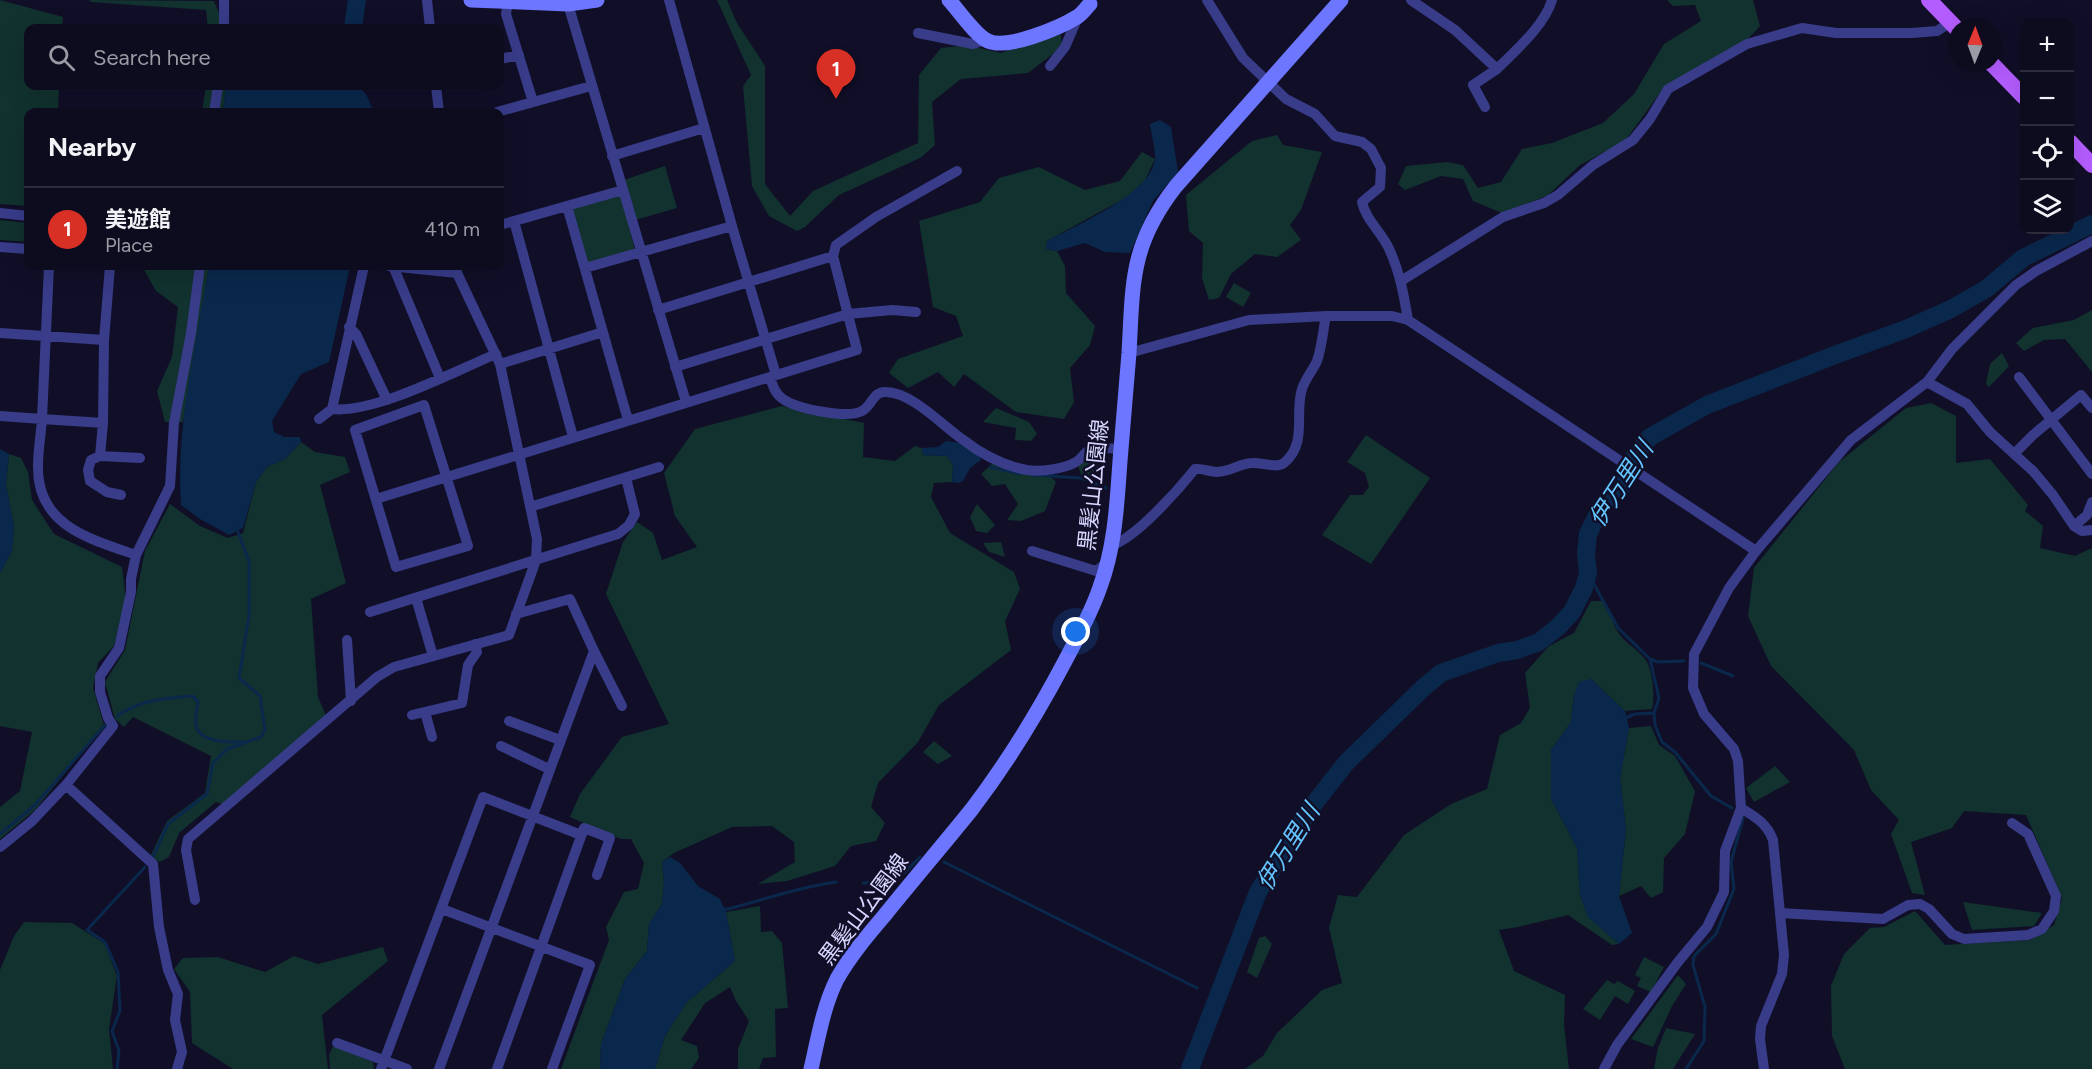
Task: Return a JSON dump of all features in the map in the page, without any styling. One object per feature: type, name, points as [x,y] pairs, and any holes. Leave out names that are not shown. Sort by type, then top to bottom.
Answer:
[{"type":"main road","points":[[471,0],[568,4],[597,0]]},
{"type":"main road","points":[[949,0],[985,40],[997,45],[1017,42],[1078,16],[1091,2]]},
{"type":"main road","name":"黒髪山公園線","points":[[811,1069],[829,997],[846,964],[971,809],[1009,756],[1047,695],[1101,587],[1112,545],[1134,271],[1145,235],[1176,186],[1341,0]]},
{"type":"main road","points":[[1929,0],[1948,19]]},
{"type":"main road","points":[[2000,72],[2020,92]]},
{"type":"main road","points":[[2074,146],[2092,165]]},
{"type":"street","points":[[224,0],[225,24]]},
{"type":"street","points":[[427,0],[430,24]]},
{"type":"street","points":[[669,0],[766,339],[775,392],[784,401],[809,409],[848,415],[864,411],[876,394],[885,392],[905,396],[963,441],[989,457],[1028,470],[1059,468],[1078,461],[1084,453],[1094,448],[1121,449]]},
{"type":"street","points":[[1207,0],[1243,58],[1286,99],[1315,114],[1335,136],[1362,142],[1371,149],[1381,168],[1380,187],[1362,202],[1364,212],[1390,249],[1401,281],[1408,320]]},
{"type":"street","points":[[1411,0],[1455,30],[1497,69]]},
{"type":"street","points":[[1485,107],[1473,85],[1497,69],[1528,37],[1550,9],[1552,0]]},
{"type":"street","points":[[508,2],[506,14],[533,102]]},
{"type":"street","points":[[568,4],[686,402]]},
{"type":"street","points":[[1050,66],[1065,47],[1078,16]]},
{"type":"street","points":[[1401,281],[1503,218],[1544,203],[1558,195],[1593,165],[1633,140],[1650,119],[1668,89],[1747,44],[1802,28],[1836,33],[1912,33],[1937,31],[1948,27]]},
{"type":"street","points":[[918,33],[973,44],[985,40]]},
{"type":"street","points":[[504,58],[519,55]]},
{"type":"street","points":[[504,110],[591,86]]},
{"type":"street","points":[[215,108],[217,90]]},
{"type":"street","points":[[436,90],[439,108]]},
{"type":"street","points":[[612,156],[704,128]]},
{"type":"street","points":[[376,499],[857,350],[833,256],[836,245],[876,217],[957,171]]},
{"type":"street","points":[[504,224],[623,190]]},
{"type":"street","points":[[567,206],[628,420]]},
{"type":"street","points":[[0,213],[24,216]]},
{"type":"street","points":[[513,221],[573,437]]},
{"type":"street","points":[[585,268],[732,226]]},
{"type":"street","points":[[1604,1069],[1617,1045],[1678,962],[1707,927],[1724,892],[1725,851],[1741,808],[1738,761],[1734,749],[1704,714],[1693,688],[1693,665],[1694,654],[1729,588],[1756,551],[1851,440],[1927,382],[1952,349],[2016,285],[2036,271],[2092,241]]},
{"type":"street","points":[[0,247],[24,249]]},
{"type":"street","points":[[658,310],[833,256]]},
{"type":"street","points":[[50,270],[38,468],[41,489],[47,505],[62,523],[83,536],[136,555]]},
{"type":"street","points":[[100,456],[103,423],[104,340],[110,270]]},
{"type":"street","points":[[0,848],[32,821],[66,785],[113,726],[108,718],[100,692],[100,676],[118,648],[131,592],[136,555],[170,486],[174,423],[191,333],[199,270]]},
{"type":"street","points":[[319,419],[332,409],[363,270]]},
{"type":"street","points":[[393,270],[440,378]]},
{"type":"street","points":[[195,900],[186,850],[188,839],[377,677],[394,667],[509,635],[536,560],[537,539],[498,359],[457,270]]},
{"type":"street","points":[[675,367],[848,314],[892,310],[916,312]]},
{"type":"street","points":[[1112,545],[1129,536],[1179,489],[1195,469],[1213,472],[1229,471],[1252,462],[1277,465],[1283,463],[1296,446],[1302,388],[1317,360],[1326,316]]},
{"type":"street","points":[[1129,353],[1249,320],[1326,316],[1392,316],[1408,320],[1756,551]]},
{"type":"street","points":[[349,327],[356,334],[387,400]]},
{"type":"street","points":[[332,409],[339,410],[387,400],[440,378],[498,359],[550,349],[603,332]]},
{"type":"street","points":[[0,333],[104,340]]},
{"type":"street","points":[[2019,377],[2092,474]]},
{"type":"street","points":[[1927,382],[1967,404],[1990,432],[2033,471],[2074,526],[2082,531],[2092,530]]},
{"type":"street","points":[[2014,454],[2081,395],[2092,408]]},
{"type":"street","points":[[424,405],[446,476],[468,546],[396,567],[355,430],[424,405]]},
{"type":"street","points":[[0,416],[103,423]]},
{"type":"street","points":[[121,495],[107,492],[90,481],[88,470],[91,460],[100,456],[140,458]]},
{"type":"street","points":[[530,507],[659,468]]},
{"type":"street","points":[[370,612],[618,534],[629,525],[635,514],[626,478]]},
{"type":"street","points":[[2074,526],[2087,515],[2092,502]]},
{"type":"street","points":[[1032,551],[1096,571],[1108,562]]},
{"type":"street","points":[[416,598],[433,656]]},
{"type":"street","points":[[516,614],[570,599],[622,706]]},
{"type":"street","points":[[347,640],[351,700]]},
{"type":"street","points":[[412,715],[462,703],[468,665],[477,652],[475,644]]},
{"type":"street","points":[[440,1069],[594,651]]},
{"type":"street","points":[[425,712],[432,737]]},
{"type":"street","points":[[510,721],[560,740]]},
{"type":"street","points":[[501,746],[549,769]]},
{"type":"street","points":[[66,785],[153,864],[159,927],[168,970],[178,994],[175,1020],[182,1052],[177,1069]]},
{"type":"street","points":[[383,1065],[483,797],[581,835]]},
{"type":"street","points":[[1741,808],[1768,828],[1773,840],[1784,955],[1782,974],[1761,1026],[1760,1039],[1764,1069]]},
{"type":"street","points":[[1780,913],[1883,919],[1908,905],[1920,904],[1929,909],[1952,934],[1964,939],[2028,935],[2043,929],[2054,911],[2056,896],[2028,834],[2012,823]]},
{"type":"street","points":[[497,1069],[584,828],[610,838],[597,875]]},
{"type":"street","points":[[442,909],[590,965],[552,1069]]},
{"type":"street","points":[[337,1043],[383,1065],[407,1069]]},
{"type":"green space","points":[[0,0],[63,17],[62,24],[24,24],[24,90],[59,90],[58,108],[24,108],[24,206],[0,204]]},
{"type":"green space","points":[[89,0],[214,1],[223,24],[208,24],[206,10],[91,2]]},
{"type":"green space","points":[[717,0],[727,0],[737,23],[765,66],[765,184],[790,216],[813,191],[918,143],[919,75],[941,48],[966,45],[1001,53],[1052,34],[1061,35],[1062,47],[1028,73],[961,79],[932,102],[935,145],[920,158],[839,195],[805,227],[797,231],[769,216],[752,186],[743,86],[751,75]]},
{"type":"green space","points":[[1667,0],[1753,0],[1760,26],[1747,40],[1665,86],[1625,141],[1580,165],[1547,196],[1502,213],[1473,201],[1463,179],[1441,176],[1405,190],[1398,184],[1406,166],[1447,162],[1463,165],[1478,188],[1501,182],[1522,149],[1552,143],[1603,123],[1634,94],[1664,44],[1701,21],[1695,5],[1673,6]]},
{"type":"green space","points":[[205,90],[226,90],[223,108],[203,108]]},
{"type":"green space","points":[[1277,135],[1283,145],[1322,152],[1301,210],[1290,225],[1301,240],[1277,257],[1255,254],[1231,274],[1219,298],[1209,300],[1202,278],[1203,243],[1189,231],[1186,195],[1252,141]]},
{"type":"green space","points":[[1142,152],[1155,159],[1145,180],[1127,197],[1047,241],[1046,249],[1057,251],[1065,266],[1066,293],[1095,326],[1090,345],[1070,368],[1074,402],[1064,419],[1016,412],[964,374],[954,387],[938,372],[908,388],[889,373],[898,359],[963,336],[956,316],[933,307],[919,221],[980,202],[999,178],[1039,167],[1085,190],[1120,181]]},
{"type":"green space","points":[[665,166],[677,208],[628,222],[635,250],[588,264],[571,208],[627,191],[624,180]]},
{"type":"green space","points":[[0,220],[24,223],[24,242],[0,240]]},
{"type":"green space","points":[[144,270],[208,270],[183,422],[165,422],[157,391],[172,357],[178,307],[156,291]]},
{"type":"green space","points":[[1234,283],[1251,293],[1243,307],[1226,297]]},
{"type":"green space","points":[[2092,310],[2092,372],[2065,339],[2044,340],[2024,351],[2016,343],[2033,328],[2074,320]]},
{"type":"green space","points":[[2002,353],[2009,366],[1989,387],[1986,384],[1990,364]]},
{"type":"green space","points":[[1931,403],[1956,416],[1956,463],[1990,459],[2028,505],[2025,511],[2043,526],[2040,548],[2075,556],[2092,548],[2092,1069],[1845,1069],[1832,1036],[1831,986],[1844,954],[1870,928],[1884,927],[1915,911],[1945,945],[2030,940],[2054,925],[2062,898],[2026,815],[1964,811],[1952,828],[1911,842],[1925,895],[1912,893],[1891,834],[1899,820],[1871,790],[1854,750],[1771,666],[1748,616],[1754,568],[1839,462],[1906,408]]},
{"type":"green space","points":[[782,406],[864,423],[863,457],[895,461],[915,446],[922,448],[923,455],[947,456],[953,465],[952,482],[934,483],[931,497],[950,533],[1014,572],[1020,589],[1005,621],[1011,650],[939,705],[918,742],[878,783],[871,807],[885,823],[876,841],[851,846],[835,866],[787,881],[758,884],[795,862],[794,842],[772,826],[732,827],[674,853],[662,862],[664,881],[662,904],[649,924],[647,951],[625,979],[601,1044],[600,1069],[561,1069],[609,940],[606,927],[624,892],[638,889],[644,863],[631,839],[621,839],[570,817],[580,794],[622,737],[669,724],[606,594],[623,542],[637,522],[653,533],[662,560],[697,547],[675,516],[664,473],[695,429]]},
{"type":"green space","points":[[996,408],[1029,422],[1037,434],[1031,441],[1015,440],[1016,428],[983,422]]},
{"type":"green space","points":[[1366,435],[1430,478],[1371,564],[1322,535],[1350,495],[1363,495],[1369,487],[1365,473],[1347,462]]},
{"type":"green space","points":[[301,442],[315,452],[345,457],[350,472],[320,485],[346,583],[311,599],[318,697],[326,716],[223,804],[216,802],[179,833],[169,857],[160,862],[150,857],[167,821],[205,793],[211,756],[133,717],[124,727],[115,719],[105,682],[125,650],[145,551],[170,504],[200,526],[228,538],[243,533],[256,482],[267,467],[285,459]]},
{"type":"green space","points":[[9,454],[21,458],[28,472],[32,500],[54,534],[122,567],[126,599],[114,646],[98,663],[93,688],[104,725],[35,810],[0,839],[0,807],[20,791],[32,732],[0,726],[0,573],[12,551],[14,526],[6,485]]},
{"type":"green space","points":[[1090,457],[1096,478],[1081,475],[1078,465]]},
{"type":"green space","points":[[993,463],[1047,473],[1056,482],[1045,511],[1021,521],[1007,520],[1018,504],[1005,484],[992,486],[981,474]]},
{"type":"green space","points":[[977,504],[995,525],[987,533],[976,531],[970,517]]},
{"type":"green space","points":[[1001,542],[1005,557],[989,552],[983,543]]},
{"type":"green space","points":[[1591,601],[1602,601],[1606,605],[1619,634],[1648,663],[1653,683],[1652,709],[1625,711],[1591,679],[1574,695],[1571,722],[1551,750],[1551,799],[1577,848],[1580,895],[1588,916],[1619,944],[1612,945],[1568,915],[1499,930],[1514,971],[1565,995],[1564,1025],[1569,1069],[1245,1069],[1263,1056],[1277,1033],[1322,990],[1342,983],[1329,928],[1338,895],[1357,897],[1404,835],[1451,804],[1487,789],[1500,735],[1521,723],[1530,708],[1525,673],[1549,646],[1574,633]]},
{"type":"green space","points":[[1651,726],[1659,745],[1675,756],[1695,791],[1685,834],[1664,858],[1663,892],[1651,898],[1641,886],[1619,896],[1626,829],[1620,778],[1629,728]]},
{"type":"green space","points":[[934,741],[952,756],[938,764],[923,752]]},
{"type":"green space","points":[[1775,766],[1790,782],[1754,802],[1746,788]]},
{"type":"green space","points":[[1963,902],[2042,913],[2034,926],[1972,930]]},
{"type":"green space","points":[[760,906],[761,932],[772,931],[782,943],[788,1008],[775,1009],[776,1057],[763,1058],[759,1069],[738,1069],[738,1049],[749,1021],[730,987],[705,1003],[681,1040],[697,1046],[699,1058],[691,1069],[655,1069],[665,1036],[686,1003],[735,961],[726,912]]},
{"type":"green space","points":[[24,922],[72,923],[105,944],[117,976],[109,1029],[113,1069],[0,1069],[0,970],[14,936]]},
{"type":"green space","points":[[1265,936],[1272,944],[1257,978],[1247,972],[1259,938]]},
{"type":"green space","points":[[383,947],[388,961],[322,1015],[328,1069],[233,1069],[192,1043],[190,992],[174,969],[183,958],[218,957],[265,972],[294,956],[318,964]]},
{"type":"green space","points":[[1644,957],[1664,967],[1651,992],[1637,986],[1641,978],[1635,975]]},
{"type":"green space","points":[[1678,975],[1686,984],[1672,1006],[1653,1047],[1631,1039]]},
{"type":"green space","points":[[1607,980],[1614,984],[1618,981],[1635,991],[1628,1004],[1615,996],[1600,1020],[1583,1009]]},
{"type":"green space","points":[[1666,1028],[1695,1034],[1673,1069],[1654,1069],[1658,1048]]},
{"type":"green space","points":[[333,1046],[373,1062],[374,1069],[330,1069],[329,1055]]},
{"type":"water","points":[[226,90],[362,90],[372,108],[223,108]]},
{"type":"water","points":[[1160,120],[1171,127],[1178,172],[1153,201],[1130,253],[1105,252],[1085,243],[1057,251],[1046,249],[1047,241],[1112,206],[1142,183],[1152,170],[1155,157],[1150,124]]},
{"type":"water","points":[[208,270],[349,270],[329,362],[301,374],[272,421],[274,432],[284,437],[300,437],[301,442],[285,459],[267,467],[256,482],[243,528],[229,535],[200,519],[181,505],[181,445],[193,355]]},
{"type":"water","points":[[946,441],[961,443],[980,455],[981,460],[970,468],[963,481],[958,483],[952,482],[953,465],[947,456],[923,455],[922,448],[938,447]]},
{"type":"water","points":[[0,449],[9,454],[6,485],[14,526],[12,551],[0,573]]},
{"type":"water","points":[[1591,679],[1625,711],[1629,728],[1620,778],[1626,829],[1619,896],[1632,933],[1619,944],[1588,917],[1580,895],[1577,848],[1551,799],[1551,750],[1571,722],[1574,695],[1579,682]]},
{"type":"water","points":[[670,857],[680,863],[698,886],[720,899],[726,912],[735,961],[686,1003],[665,1036],[655,1069],[600,1069],[601,1044],[625,979],[647,951],[649,924],[662,904],[664,881],[662,862]]},
{"type":"waterway","points":[[354,24],[357,0]]},
{"type":"waterway","name":"伊万里川","points":[[1190,1069],[1258,892],[1310,809],[1346,763],[1441,673],[1498,653],[1517,650],[1539,642],[1572,612],[1584,588],[1588,573],[1586,554],[1588,534],[1602,505],[1620,489],[1627,478],[1632,460],[1650,437],[1707,405],[1906,329],[1951,309],[1986,289],[2023,258],[2092,224]]},
{"type":"waterway","points":[[990,467],[1020,474]]},
{"type":"waterway","points":[[1033,475],[1081,478],[1106,488]]},
{"type":"waterway","points":[[153,857],[168,824],[207,794],[213,763],[227,749],[261,737],[265,730],[260,696],[239,678],[249,616],[249,561],[236,527]]},
{"type":"waterway","points":[[1588,573],[1618,628],[1650,659],[1659,698],[1654,713],[1655,725],[1662,742],[1675,752],[1711,796],[1732,808]]},
{"type":"waterway","points":[[1650,659],[1658,662],[1684,661]]},
{"type":"waterway","points":[[1701,663],[1733,676]]},
{"type":"waterway","points":[[117,716],[144,703],[192,696],[198,701],[196,716],[198,731],[215,740],[242,742]]},
{"type":"waterway","points":[[1623,719],[1635,714],[1654,713]]},
{"type":"waterway","points":[[0,834],[35,805],[105,725]]},
{"type":"waterway","points":[[1686,1069],[1704,1041],[1705,1007],[1693,965],[1694,956],[1716,934],[1734,889],[1731,862],[1743,818]]},
{"type":"waterway","points":[[863,883],[879,882],[904,873],[920,857]]},
{"type":"waterway","points":[[944,862],[1197,988]]},
{"type":"waterway","points":[[117,1069],[119,1051],[112,1031],[120,1011],[118,972],[105,942],[87,930],[145,867]]},
{"type":"waterway","points":[[723,910],[836,882]]},
{"type":"place","name":"美遊館","points":[[836,99]]}]
